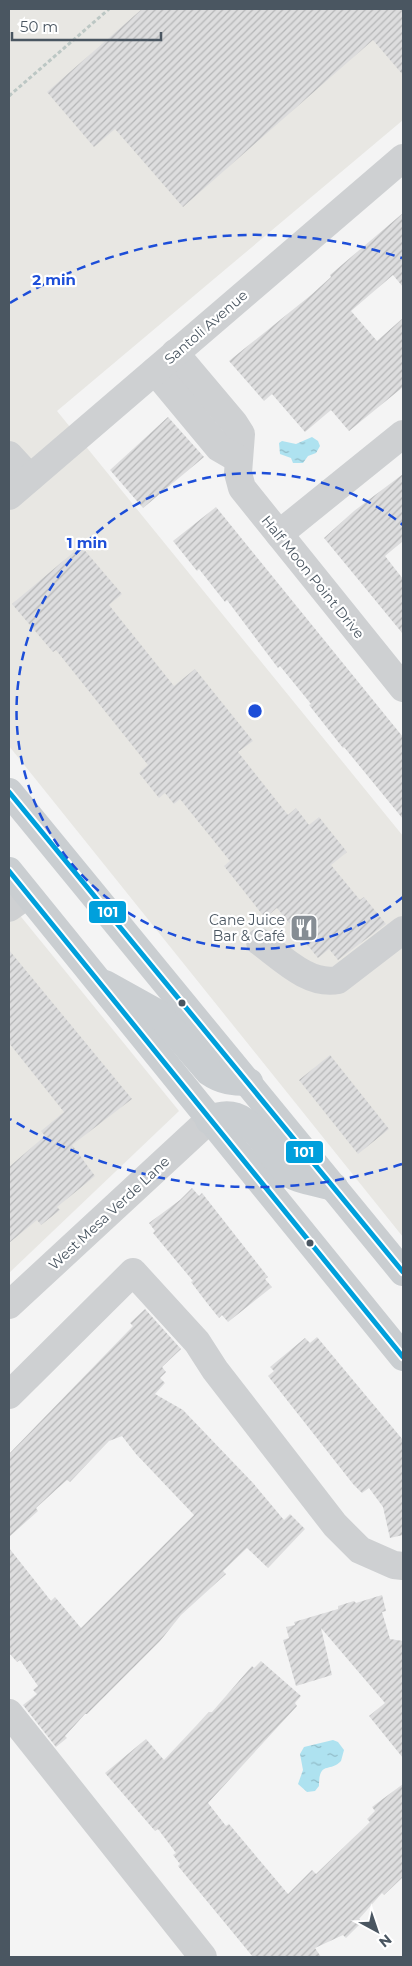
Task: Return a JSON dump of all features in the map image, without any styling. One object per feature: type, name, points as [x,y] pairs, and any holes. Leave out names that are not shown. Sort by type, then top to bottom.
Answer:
[{"type":"main road","points":[[9,792],[249,1082],[403,1272]]},
{"type":"main road","points":[[9,871],[18,902],[92,977],[403,1357]]},
{"type":"main road","points":[[92,977],[159,1014],[213,1075],[232,1082],[249,1082]]},
{"type":"main road","points":[[209,1120],[219,1115],[243,1120],[254,1129],[290,1175],[334,1187]]},
{"type":"street","name":"Santoli Avenue","points":[[9,496],[403,158]]},
{"type":"street","name":"Half Moon Point Drive","points":[[175,353],[234,422],[241,434],[238,473],[242,488],[403,688]]},
{"type":"street","points":[[155,371],[219,448],[238,459]]},
{"type":"street","points":[[279,534],[403,434]]},
{"type":"street","points":[[9,455],[30,478]]},
{"type":"street","points":[[260,942],[310,978],[327,982],[338,980],[403,930]]},
{"type":"street","name":"West Mesa Verde Lane","points":[[9,1305],[209,1120]]},
{"type":"street","points":[[9,1395],[133,1272],[197,1342],[215,1370],[335,1525],[360,1550],[394,1565],[403,1566]]},
{"type":"street","points":[[9,1713],[203,1957]]},
{"type":"path","points":[[9,96],[109,9]]},
{"type":"shaded area","points":[[9,9],[403,9],[403,120],[57,411],[403,836],[403,1237],[9,746]]},
{"type":"shaded area","points":[[9,902],[179,1111],[9,1273]]},
{"type":"water","points":[[312,437],[318,441],[320,446],[316,453],[308,456],[303,463],[293,463],[291,458],[280,454],[279,443],[282,441],[296,444]]},
{"type":"water","points":[[333,1740],[338,1742],[344,1750],[341,1761],[323,1770],[319,1778],[319,1786],[315,1791],[307,1792],[298,1784],[303,1770],[300,1754],[304,1747]]},
{"type":"building","points":[[142,9],[403,9],[403,75],[373,40],[183,207],[115,129],[94,147],[47,92]]},
{"type":"building","points":[[403,213],[403,287],[393,275],[351,311],[377,341],[403,318],[403,387],[349,431],[331,410],[305,432],[272,394],[264,401],[229,361],[311,295],[331,277],[330,275]]},
{"type":"building","points":[[168,417],[204,457],[143,508],[110,470]]},
{"type":"building","points":[[403,474],[403,541],[385,556],[403,579],[403,634],[324,538],[354,511]]},
{"type":"building","points":[[216,507],[403,737],[403,819],[343,748],[280,666],[278,668],[227,600],[225,602],[199,569],[197,571],[173,541]]},
{"type":"building","points":[[81,546],[122,594],[109,605],[174,686],[195,669],[253,741],[238,752],[288,815],[296,808],[309,825],[319,817],[347,852],[331,865],[360,900],[364,897],[386,924],[338,960],[329,949],[318,958],[277,908],[265,918],[224,866],[230,861],[180,799],[174,804],[165,793],[159,798],[139,773],[148,765],[56,650],[53,652],[12,604]]},
{"type":"building","points":[[9,950],[132,1099],[72,1145],[95,1176],[57,1207],[60,1210],[41,1225],[37,1220],[9,1243],[9,1167],[45,1136],[41,1131],[64,1112],[9,1043]]},
{"type":"building","points":[[330,1055],[389,1129],[358,1154],[299,1080]]},
{"type":"building","points":[[192,1188],[199,1196],[202,1193],[268,1277],[265,1279],[272,1287],[228,1322],[222,1315],[219,1318],[207,1303],[191,1282],[193,1281],[153,1233],[155,1231],[149,1223],[180,1200]]},
{"type":"building","points":[[145,1309],[181,1349],[162,1367],[166,1372],[160,1378],[165,1383],[155,1394],[183,1410],[253,1483],[284,1520],[290,1514],[305,1529],[268,1568],[247,1548],[223,1571],[226,1574],[181,1615],[160,1641],[85,1714],[65,1736],[67,1738],[56,1747],[23,1705],[37,1694],[33,1690],[38,1686],[20,1660],[17,1662],[9,1653],[9,1548],[51,1601],[55,1597],[81,1628],[194,1515],[136,1454],[122,1436],[109,1441],[70,1482],[67,1480],[59,1487],[36,1508],[38,1511],[9,1537],[9,1454],[133,1326],[130,1323]]},
{"type":"building","points":[[317,1337],[403,1440],[403,1535],[390,1538],[383,1507],[369,1488],[362,1493],[353,1484],[268,1376],[274,1371],[270,1367],[305,1338],[310,1343]]},
{"type":"building","points":[[382,1595],[386,1611],[382,1612],[390,1639],[403,1641],[403,1758],[369,1716],[385,1703],[321,1628],[332,1675],[296,1686],[283,1640],[289,1638],[286,1627],[295,1625],[294,1622],[338,1609],[338,1606],[354,1601],[356,1603]]},
{"type":"building","points":[[261,1661],[301,1696],[295,1703],[297,1706],[208,1803],[226,1826],[229,1824],[288,1894],[312,1870],[316,1874],[370,1822],[367,1819],[375,1811],[372,1807],[403,1784],[403,1877],[384,1895],[382,1893],[359,1919],[362,1922],[346,1938],[343,1935],[315,1948],[321,1957],[253,1957],[178,1866],[180,1864],[173,1855],[176,1853],[158,1829],[155,1831],[105,1773],[146,1739],[164,1760],[209,1712],[212,1712],[252,1666],[254,1668]]},
{"type":"transit line","name":"101","points":[[9,792],[403,1272]]},
{"type":"transit line","name":"101","points":[[9,871],[403,1357]]},
{"type":"place","name":"Cane Juice Bar & Café","points":[[304,928]]}]
